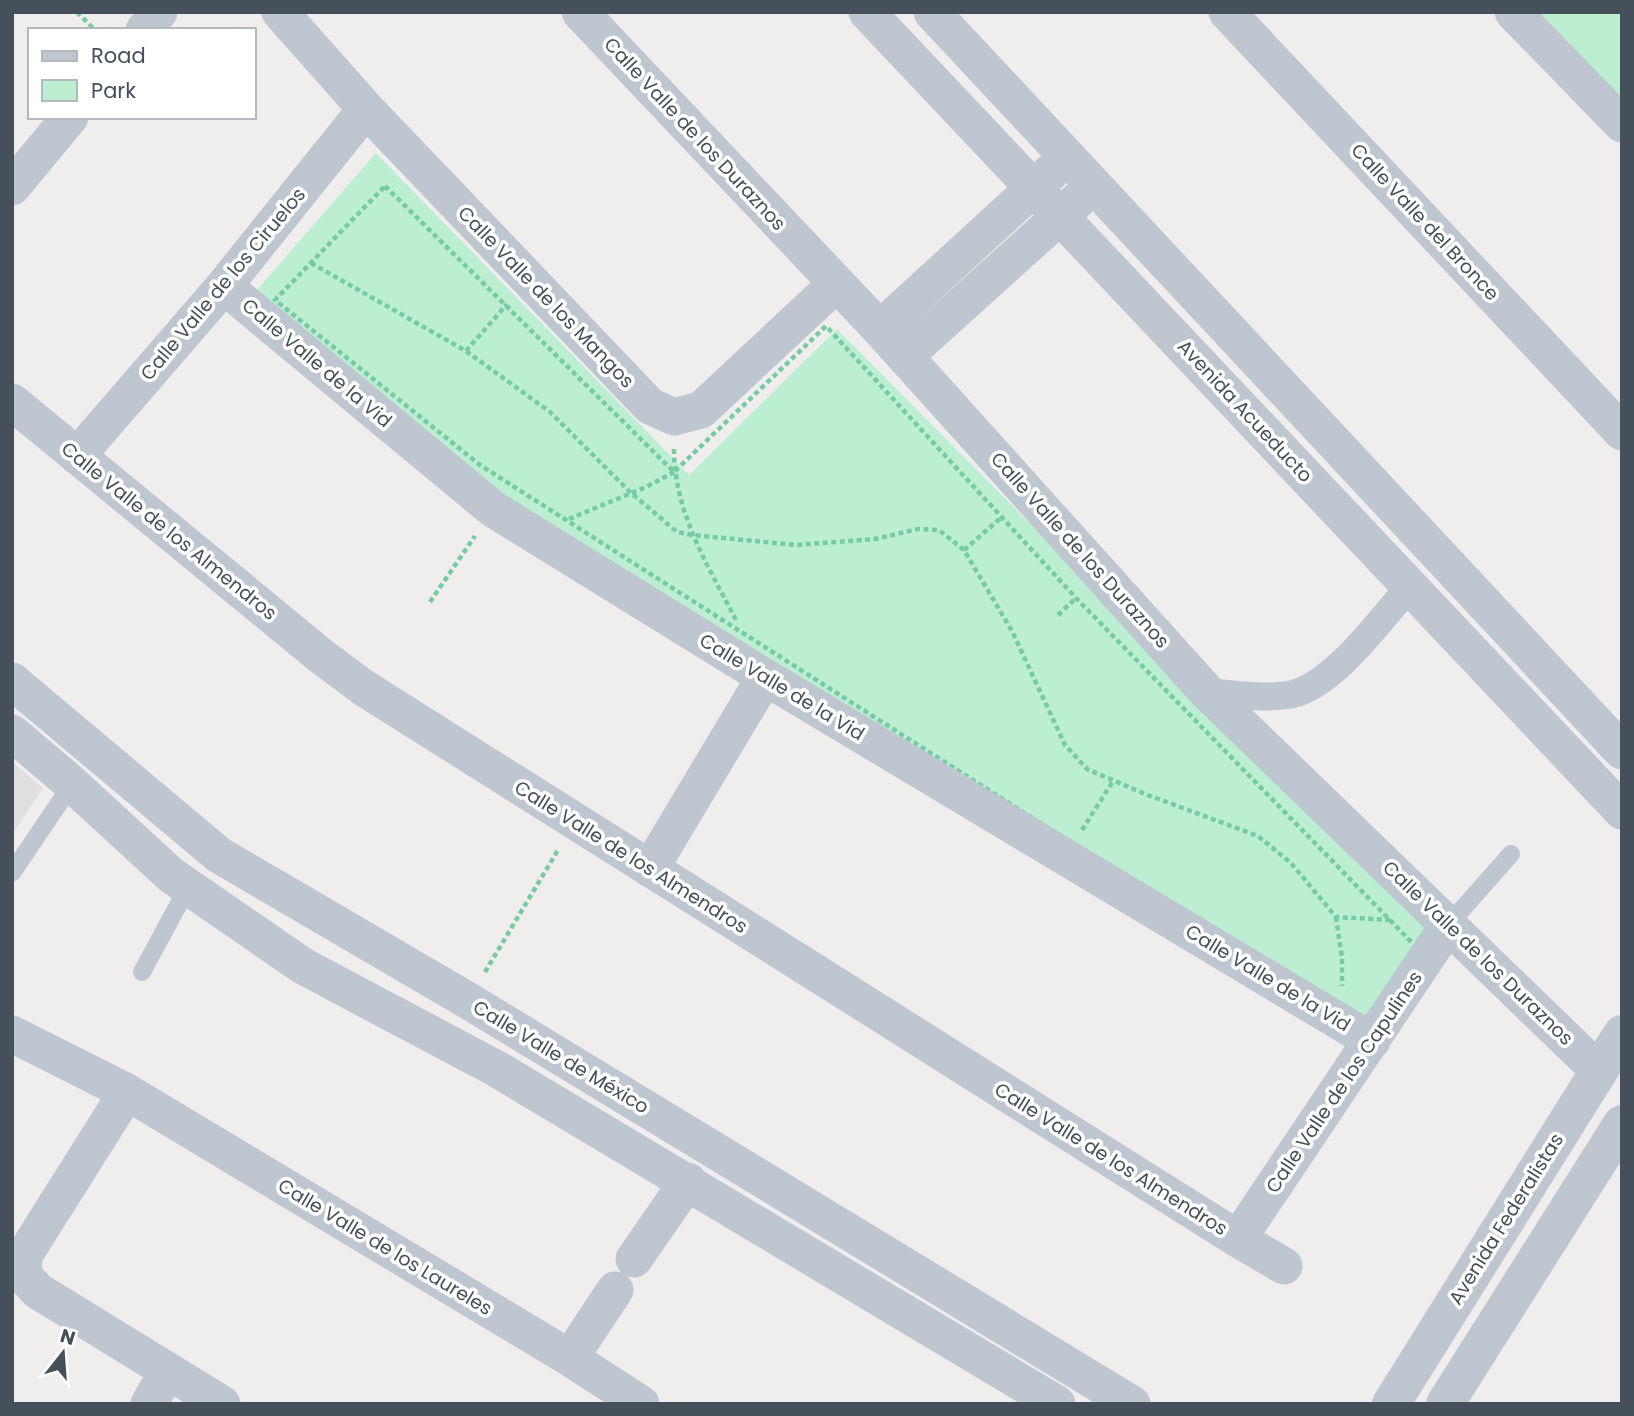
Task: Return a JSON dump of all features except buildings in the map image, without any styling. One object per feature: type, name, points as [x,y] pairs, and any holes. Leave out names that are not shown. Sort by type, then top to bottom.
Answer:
[{"type":"street","points":[[146,28],[159,12]]},
{"type":"street","name":"Calle Valle de los Mangos","points":[[280,12],[366,109],[518,292],[650,406],[674,417]]},
{"type":"street","name":"Calle Valle de los Duraznos","points":[[580,12],[905,356],[1207,692],[1598,1070]]},
{"type":"street","name":"Avenida Acueducto","points":[[867,12],[1622,811]]},
{"type":"street","points":[[932,12],[1622,751]]},
{"type":"street","name":"Calle Valle del Bronce","points":[[1227,12],[1622,432]]},
{"type":"street","points":[[1513,12],[1622,124]]},
{"type":"street","name":"Calle Valle de los Ciruelos","points":[[77,456],[224,286],[366,109]]},
{"type":"street","points":[[12,187],[68,119]]},
{"type":"street","points":[[880,329],[1067,157]]},
{"type":"street","points":[[905,356],[1060,215],[1095,187]]},
{"type":"street","points":[[674,417],[701,410],[836,284]]},
{"type":"street","name":"Calle Valle de la Vid","points":[[224,286],[494,509],[531,533],[748,656],[1333,1010],[1372,1041]]},
{"type":"street","name":"Calle Valle de los Almendros","points":[[12,402],[332,664],[365,688],[1238,1240],[1284,1266]]},
{"type":"street","points":[[1207,692],[1258,696],[1290,695],[1320,682],[1352,653],[1410,586]]},
{"type":"street","points":[[650,869],[748,656]]},
{"type":"street","name":"Calle Valle de México","points":[[12,681],[219,855],[467,1000],[1132,1404]]},
{"type":"street","points":[[12,733],[171,875],[303,966],[497,1069],[1057,1404]]},
{"type":"street","name":"Calle Valle de los Capulines","points":[[1238,1240],[1449,924]]},
{"type":"street","points":[[497,1069],[520,1032]]},
{"type":"street","name":"Calle Valle de los Laureles","points":[[12,1034],[127,1092],[570,1358],[641,1404]]},
{"type":"street","name":"Avenida Federalistas","points":[[1391,1404],[1622,1034]]},
{"type":"street","points":[[127,1092],[25,1254],[22,1274],[38,1290],[222,1404]]},
{"type":"street","points":[[1445,1404],[1622,1124]]},
{"type":"street","points":[[634,1259],[688,1181]]},
{"type":"street","points":[[570,1358],[615,1290]]},
{"type":"street","points":[[149,1404],[167,1371]]},
{"type":"lane","points":[[12,873],[72,784]]},
{"type":"lane","points":[[1449,924],[1511,854]]},
{"type":"lane","points":[[142,972],[188,887]]},
{"type":"path","points":[[77,12],[93,28]]},
{"type":"path","points":[[531,533],[565,521],[674,472],[826,326],[1076,598],[1423,954],[1371,1021],[1333,1010],[1073,844],[748,656],[565,521],[480,465],[275,300],[385,186],[461,263],[518,292],[674,472]]},
{"type":"path","points":[[311,262],[466,351],[550,412],[630,492],[677,532],[796,545],[875,538],[918,529],[939,530],[964,551],[1012,631],[1065,745],[1087,769],[1258,836],[1291,863],[1336,917],[1342,958],[1342,988],[1333,1010]]},
{"type":"path","points":[[466,351],[518,292]]},
{"type":"path","points":[[674,417],[674,472],[692,535],[748,656]]},
{"type":"path","points":[[964,551],[1028,493]]},
{"type":"path","points":[[430,602],[494,509]]},
{"type":"path","points":[[1058,615],[1076,598]]},
{"type":"path","points":[[1073,844],[1113,781]]},
{"type":"path","points":[[467,1000],[575,822]]},
{"type":"path","points":[[1336,917],[1390,920]]},
{"type":"shaded area","points":[[12,762],[43,788],[12,835]]},
{"type":"green space","points":[[1533,12],[1622,12],[1622,102]]},
{"type":"green space","points":[[376,153],[689,475],[837,329],[1437,934],[1360,1022],[504,500],[250,298]]}]
